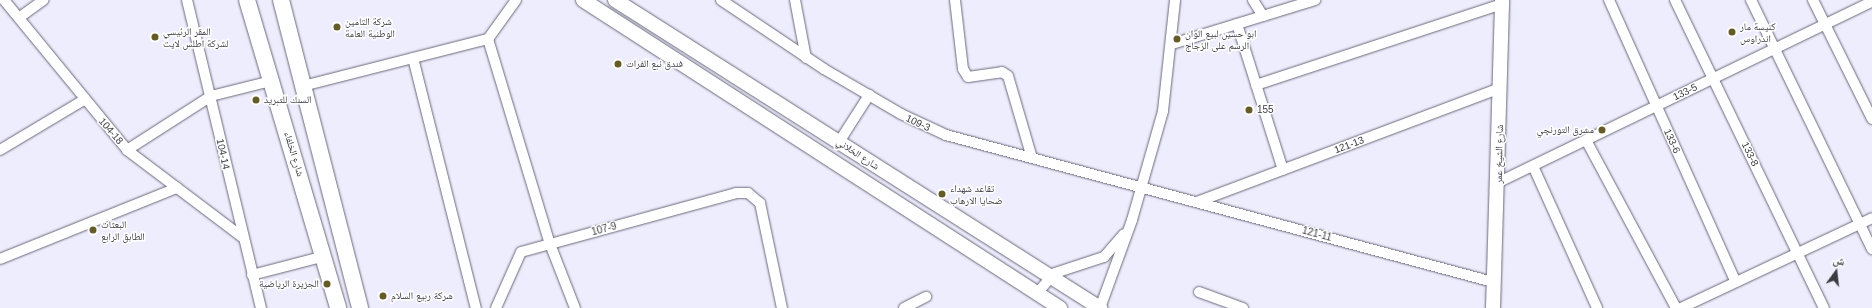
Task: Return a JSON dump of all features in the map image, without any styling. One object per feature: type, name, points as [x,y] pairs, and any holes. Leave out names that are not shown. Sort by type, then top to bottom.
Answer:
[{"type":"main road","name":"شارع الخلفاء","points":[[247,0],[325,256],[338,308]]},
{"type":"main road","points":[[281,0],[360,308]]},
{"type":"main road","name":"شارع الخلاني","points":[[583,0],[1060,308]]},
{"type":"main road","name":"شارع الخلاني","points":[[615,0],[1100,308]]},
{"type":"main road","name":"شارع الشيخ عمر","points":[[1493,308],[1493,282],[1499,182],[1502,2]]},
{"type":"street","name":"104-18","points":[[4,0],[20,17],[84,100],[127,150],[242,237]]},
{"type":"street","points":[[20,17],[43,0]]},
{"type":"street","name":"104-14","points":[[187,0],[211,96],[242,237],[261,308]]},
{"type":"street","points":[[303,86],[488,39],[516,0]]},
{"type":"street","name":"109-3","points":[[721,0],[806,58],[928,128],[1141,187]]},
{"type":"street","points":[[795,0],[806,58]]},
{"type":"street","points":[[955,0],[963,69],[968,77],[1002,72],[1008,76],[1032,158]]},
{"type":"street","points":[[1100,308],[1132,220],[1163,111],[1172,44],[1175,0]]},
{"type":"street","points":[[1253,0],[1263,16]]},
{"type":"street","points":[[1172,44],[1315,0]]},
{"type":"street","name":"133-6","points":[[1609,0],[1736,282]]},
{"type":"street","name":"133-8","points":[[1675,0],[1824,308]]},
{"type":"street","points":[[1751,0],[1872,249]]},
{"type":"street","points":[[1813,0],[1872,119]]},
{"type":"street","points":[[1256,85],[1502,2]]},
{"type":"street","name":"133-5","points":[[1499,182],[1872,2]]},
{"type":"street","points":[[1236,24],[1283,170]]},
{"type":"street","points":[[488,39],[550,244],[575,308]]},
{"type":"street","points":[[413,58],[476,308]]},
{"type":"street","points":[[127,150],[211,96],[271,81]]},
{"type":"street","name":"121-13","points":[[1197,202],[1500,88]]},
{"type":"street","points":[[839,142],[869,95]]},
{"type":"street","points":[[0,150],[84,100]]},
{"type":"street","points":[[1586,140],[1676,308]]},
{"type":"street","points":[[1533,166],[1598,308]]},
{"type":"street","name":"121-11","points":[[1141,187],[1493,282]]},
{"type":"street","points":[[0,259],[177,188]]},
{"type":"street","name":"107-9","points":[[496,308],[516,256],[550,244],[736,193],[748,193],[760,203],[782,308]]},
{"type":"street","points":[[1681,308],[1872,218]]},
{"type":"street","points":[[1037,293],[1049,276],[1104,257],[1121,240],[1132,220]]},
{"type":"street","points":[[252,275],[325,256]]},
{"type":"street","points":[[1199,292],[1243,308]]},
{"type":"street","points":[[904,308],[926,297]]},
{"type":"place","name":"شركة التامين الوطنية العامة","points":[[337,27]]},
{"type":"place","name":"كنيسة مار اندراوس","points":[[1732,32]]},
{"type":"place","name":"المقر الرئيسي لشركة اطلس لايت","points":[[155,37]]},
{"type":"place","name":"ابو حسين لبيع الوان الرسم على الزجاج","points":[[1177,39]]},
{"type":"place","name":"فندق نبع الفرات","points":[[618,64]]},
{"type":"place","name":"السنك للتبريد","points":[[256,100]]},
{"type":"place","name":"155","points":[[1249,110]]},
{"type":"place","name":"مشرق التورنچي","points":[[1602,130]]},
{"type":"place","name":"تقاعد شهداء ضحايا الارهاب","points":[[942,194]]},
{"type":"place","name":"البعثات الطابق الرابع","points":[[93,230]]},
{"type":"place","name":"الجزيرة الرياضية","points":[[327,284]]},
{"type":"place","name":"شركة ربيع السلام","points":[[383,296]]}]
